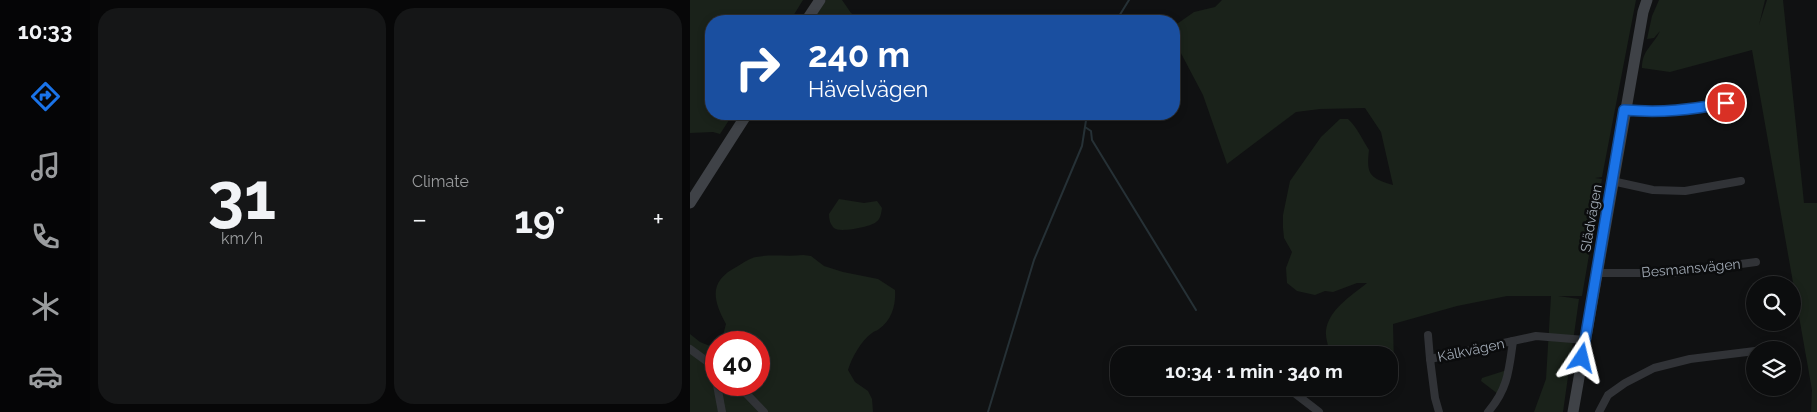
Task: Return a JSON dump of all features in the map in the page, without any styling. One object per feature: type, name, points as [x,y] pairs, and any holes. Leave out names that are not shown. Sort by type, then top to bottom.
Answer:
[{"type":"street","points":[[810,15],[820,0]]},
{"type":"street","name":"Slädvägen","points":[[1573,412],[1624,110],[1647,0]]},
{"type":"street","points":[[1624,110],[1654,113],[1687,111],[1726,103]]},
{"type":"street","points":[[690,203],[743,120]]},
{"type":"street","points":[[1612,181],[1653,190],[1685,191],[1741,181]]},
{"type":"street","name":"Besmansvägen","points":[[1596,273],[1673,272],[1756,262]]},
{"type":"street","name":"Kälkvägen","points":[[1428,335],[1435,398],[1439,412]]},
{"type":"street","name":"Kälkvägen","points":[[1430,359],[1536,336],[1585,340]]},
{"type":"street","name":"Kälkvägen","points":[[1488,412],[1499,400],[1508,374],[1513,341]]},
{"type":"street","points":[[690,348],[705,360]]},
{"type":"street","points":[[1599,412],[1608,395],[1625,383],[1654,368],[1690,359],[1746,352]]},
{"type":"street","points":[[719,396],[722,412]]},
{"type":"street","points":[[749,396],[764,412]]},
{"type":"street","points":[[1298,396],[1319,412]]},
{"type":"shaded area","points":[[690,0],[803,0],[794,15],[705,15],[705,120],[729,120],[720,134],[713,132],[690,133]]},
{"type":"shaded area","points":[[826,0],[842,0],[854,15],[816,15]]},
{"type":"shaded area","points":[[1222,0],[1636,0],[1602,177],[1595,178],[1602,179],[1594,224],[1586,225],[1594,226],[1582,296],[1558,296],[1579,299],[1563,412],[1534,412],[1546,379],[1551,296],[1507,296],[1457,306],[1393,324],[1394,346],[1328,346],[1326,331],[1331,316],[1341,304],[1367,283],[1357,283],[1333,292],[1325,291],[1315,295],[1297,291],[1287,283],[1286,268],[1292,252],[1284,238],[1283,215],[1290,181],[1321,137],[1340,119],[1348,119],[1357,129],[1369,150],[1368,165],[1371,174],[1379,180],[1393,185],[1381,132],[1365,108],[1320,109],[1296,112],[1227,164],[1203,95],[1180,51],[1180,22],[1194,12],[1215,7]]},
{"type":"shaded area","points":[[1659,0],[1765,0],[1759,25],[1767,0],[1783,0],[1804,203],[1817,203],[1817,412],[1811,412],[1812,390],[1801,328],[1801,276],[1792,276],[1752,50],[1670,72],[1642,68],[1646,52],[1660,31],[1654,38],[1647,39],[1652,16]]},
{"type":"shaded area","points":[[839,199],[864,203],[877,201],[882,208],[880,218],[873,224],[855,229],[842,230],[834,228],[829,214]]},
{"type":"shaded area","points":[[768,256],[811,256],[824,266],[878,279],[895,290],[894,307],[890,317],[878,330],[868,336],[854,355],[848,370],[855,382],[868,391],[872,399],[873,412],[690,412],[690,334],[705,344],[705,396],[770,396],[770,331],[724,331],[726,324],[716,298],[718,284],[729,272],[754,258]]},
{"type":"shaded area","points":[[1507,370],[1498,394],[1481,381],[1482,378]]},
{"type":"waterway","points":[[1120,15],[1129,0]]},
{"type":"waterway","points":[[988,412],[1034,260],[1082,146],[1086,120]]},
{"type":"waterway","points":[[1085,127],[1091,131],[1092,140],[1196,310]]},
{"type":"route","points":[[1582,358],[1624,110],[1654,113],[1687,111],[1726,103]]}]
